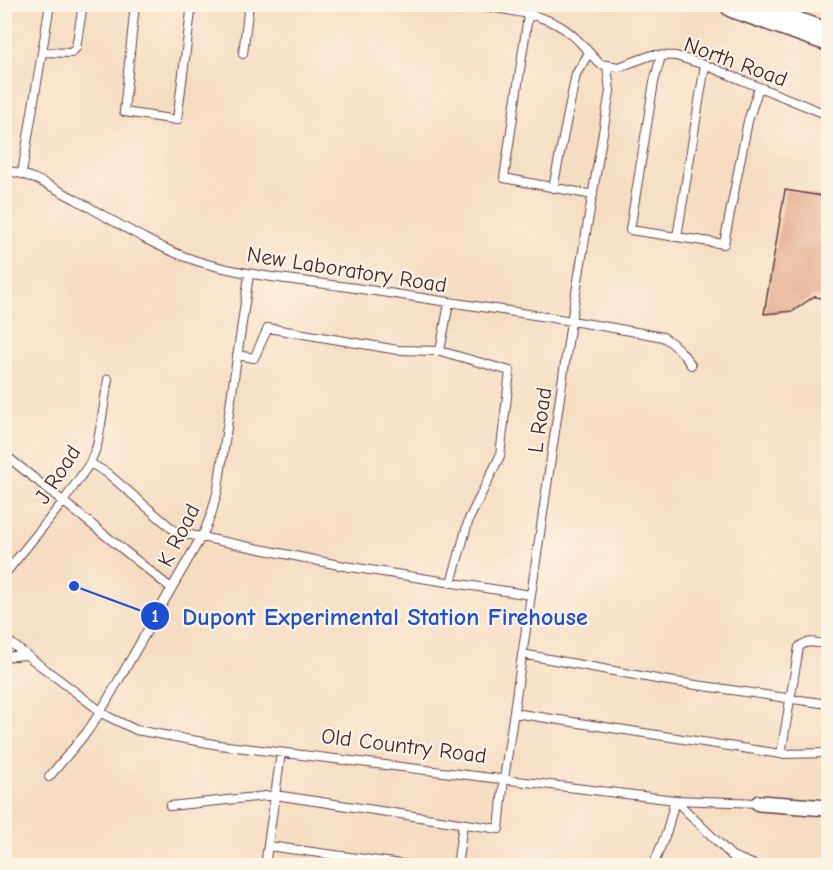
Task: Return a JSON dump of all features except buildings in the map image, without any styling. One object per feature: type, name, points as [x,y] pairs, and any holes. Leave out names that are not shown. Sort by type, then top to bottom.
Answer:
[{"type":"highway","points":[[734,4],[828,37]]},
{"type":"street","name":"Old Country Road","points":[[759,803],[828,808]]},
{"type":"lane","points":[[22,173],[50,4]]},
{"type":"lane","points":[[43,52],[71,53],[76,48],[83,4]]},
{"type":"lane","points":[[135,4],[124,112],[177,120],[192,4]]},
{"type":"lane","points":[[243,54],[249,4]]},
{"type":"lane","points":[[470,4],[501,7],[557,24],[600,64],[607,66]]},
{"type":"lane","points":[[528,16],[504,178],[593,195]]},
{"type":"lane","points":[[554,188],[576,74],[589,53]]},
{"type":"lane","name":"North Road","points":[[607,66],[619,67],[652,55],[676,56],[705,65],[828,115]]},
{"type":"lane","points":[[661,56],[654,81],[630,230],[724,244],[748,122],[759,87]]},
{"type":"lane","points":[[677,237],[705,65]]},
{"type":"lane","name":"L Road","points":[[463,824],[499,829],[513,713],[572,322],[610,91],[607,66]]},
{"type":"lane","name":"New Laboratory Road","points":[[4,170],[22,173],[49,185],[173,252],[196,261],[249,275],[317,283],[663,337],[684,353],[691,365]]},
{"type":"lane","name":"K Road","points":[[49,777],[87,732],[100,711],[200,538],[212,512],[218,489],[249,275]]},
{"type":"lane","points":[[440,351],[449,303]]},
{"type":"lane","points":[[237,355],[254,358],[268,327],[398,350],[440,351],[510,371],[500,456],[469,519],[451,583]]},
{"type":"lane","name":"J Road","points":[[4,575],[63,502],[90,463],[101,424],[108,378]]},
{"type":"lane","points":[[4,454],[171,588]]},
{"type":"lane","points":[[90,463],[107,473],[176,532],[344,566],[531,595]]},
{"type":"lane","name":"Old Country Road","points":[[4,638],[100,711],[136,730],[219,745],[675,800],[759,803]]},
{"type":"lane","points":[[781,754],[798,647],[803,643],[812,642],[828,645]]},
{"type":"lane","points":[[522,654],[662,680],[828,704]]},
{"type":"lane","points":[[4,657],[25,655]]},
{"type":"lane","points":[[513,713],[781,754],[828,753]]},
{"type":"lane","points":[[265,866],[281,753]]},
{"type":"lane","points":[[170,807],[275,795],[463,824],[457,866]]},
{"type":"lane","points":[[653,866],[668,831],[675,800]]},
{"type":"lane","points":[[675,800],[732,856],[757,866]]},
{"type":"lane","points":[[268,846],[416,866]]},
{"type":"place","name":"Dupont Experimental Station Firehouse","points":[[74,586]]}]
